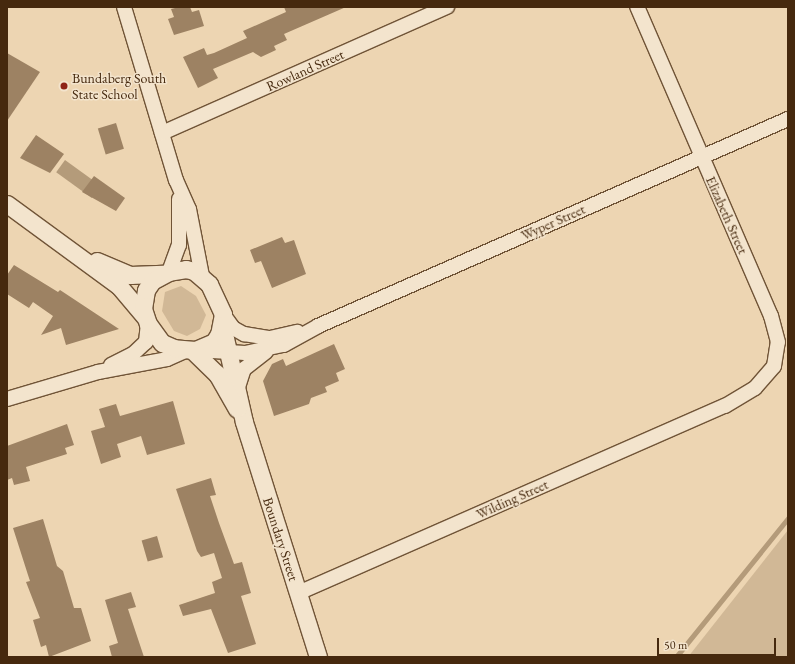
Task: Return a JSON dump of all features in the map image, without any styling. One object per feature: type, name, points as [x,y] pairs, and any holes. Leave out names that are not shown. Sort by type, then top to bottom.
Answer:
[{"type":"street","points":[[7,399],[98,372],[167,359],[214,342],[223,319],[216,292],[202,276],[197,264],[193,224],[176,180],[124,7]]},
{"type":"street","name":"Rowland Street","points":[[162,133],[448,7]]},
{"type":"street","name":"Elizabeth Street","points":[[637,7],[772,316],[778,342],[778,354],[766,378],[725,406]]},
{"type":"street","name":"Wyper Street","points":[[191,350],[229,353],[268,351],[318,326],[788,119]]},
{"type":"street","points":[[98,372],[133,354],[146,342],[146,290],[166,273],[176,259],[181,230],[176,180]]},
{"type":"street","points":[[7,204],[75,251],[119,286],[147,320],[162,343],[191,350]]},
{"type":"street","points":[[75,251],[130,275],[166,273],[186,269],[202,276]]},
{"type":"street","name":"Wyper Street","points":[[223,319],[233,328],[258,337],[280,337],[318,326]]},
{"type":"street","name":"Boundary Street","points":[[223,319],[244,422],[318,657]]},
{"type":"street","name":"Boundary Street","points":[[191,350],[217,374],[244,422]]},
{"type":"street","points":[[238,387],[244,369],[268,351]]},
{"type":"street","name":"Wilding Street","points":[[298,593],[725,406]]},
{"type":"shaded area","points":[[65,160],[101,186],[92,198],[56,172]]},
{"type":"shaded area","points":[[181,286],[196,296],[206,315],[200,329],[187,336],[174,331],[162,311],[165,292]]},
{"type":"shaded area","points":[[788,530],[788,657],[688,657]]},
{"type":"building","points":[[190,7],[192,12],[199,10],[204,26],[174,35],[168,19],[174,17],[171,9]]},
{"type":"building","points":[[284,7],[346,7],[284,34],[287,40],[274,46],[276,50],[261,57],[253,52],[213,69],[218,78],[198,88],[183,57],[204,48],[207,55],[214,53],[247,38],[243,31],[286,12]]},
{"type":"building","points":[[7,53],[40,72],[7,121]]},
{"type":"building","points":[[116,123],[124,149],[106,154],[98,129]]},
{"type":"building","points":[[36,135],[64,154],[50,173],[20,158]]},
{"type":"building","points":[[94,176],[125,198],[116,211],[82,192]]},
{"type":"building","points":[[282,237],[285,243],[294,240],[306,274],[272,288],[261,261],[255,263],[250,250]]},
{"type":"building","points":[[14,265],[58,292],[60,290],[119,329],[66,345],[61,328],[41,335],[53,316],[33,302],[29,308],[7,294],[7,275]]},
{"type":"building","points":[[334,344],[345,369],[336,373],[339,381],[325,387],[327,392],[311,398],[309,404],[274,416],[263,381],[272,364],[283,359],[286,366]]},
{"type":"building","points":[[173,401],[185,444],[147,455],[141,436],[117,444],[121,457],[101,464],[91,431],[105,427],[99,409],[116,404],[120,416]]},
{"type":"building","points":[[67,424],[74,445],[65,448],[67,454],[26,467],[30,481],[14,485],[12,478],[7,480],[7,446]]},
{"type":"building","points":[[211,478],[216,495],[210,496],[219,523],[234,564],[242,562],[251,593],[241,596],[256,644],[228,653],[211,609],[183,616],[179,605],[215,593],[212,582],[222,578],[214,553],[201,557],[197,551],[176,489]]},
{"type":"building","points":[[43,519],[57,566],[63,571],[74,608],[81,608],[91,641],[49,657],[46,645],[41,647],[33,620],[40,618],[26,582],[30,581],[13,528]]},
{"type":"building","points":[[157,536],[163,557],[148,562],[142,540]]},
{"type":"building","points":[[131,592],[136,607],[128,609],[144,657],[112,657],[109,646],[118,643],[105,600]]},
{"type":"waterway","points":[[676,657],[788,518]]},
{"type":"place","name":"Bundaberg South State School","points":[[64,86]]}]
